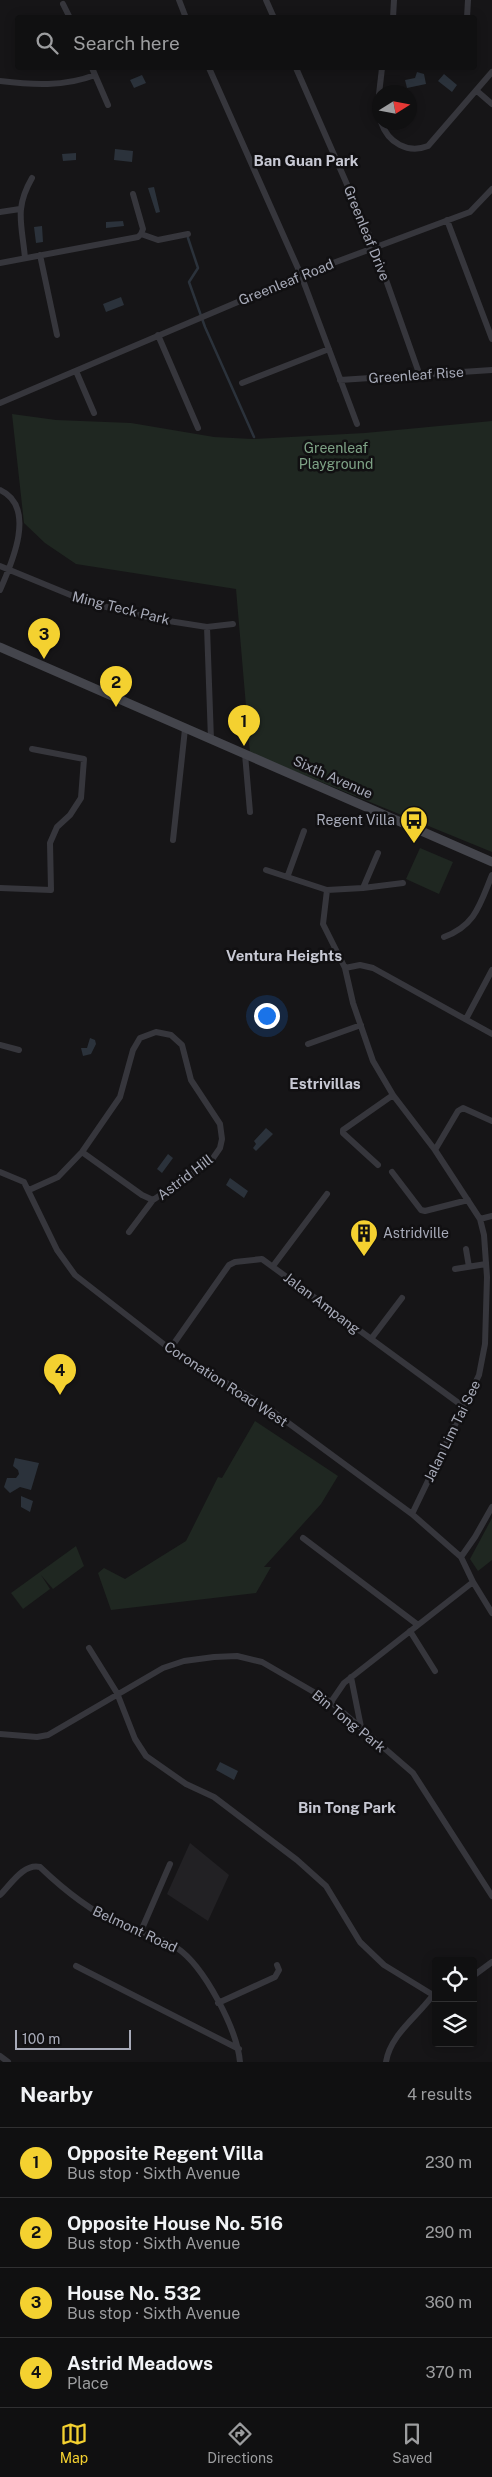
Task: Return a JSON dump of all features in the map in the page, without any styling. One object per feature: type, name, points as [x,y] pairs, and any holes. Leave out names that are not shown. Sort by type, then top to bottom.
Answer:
[{"type":"main road","name":"Sixth Avenue","points":[[0,647],[492,862]]},
{"type":"street","points":[[179,0],[185,15]]},
{"type":"street","points":[[266,0],[273,15]]},
{"type":"street","points":[[394,0],[394,15]]},
{"type":"street","points":[[468,0],[468,15]]},
{"type":"street","points":[[64,4],[69,15]]},
{"type":"street","points":[[93,70],[108,105]]},
{"type":"street","points":[[210,70],[301,275],[357,424]]},
{"type":"street","name":"Greenleaf Drive","points":[[297,70],[374,246],[419,374]]},
{"type":"street","points":[[380,85],[382,70]]},
{"type":"street","points":[[385,130],[398,144],[411,149],[428,146],[492,72]]},
{"type":"street","points":[[0,80],[42,84],[67,83],[95,75]]},
{"type":"street","points":[[477,91],[492,104]]},
{"type":"street","points":[[25,258],[20,209],[22,195],[32,178]]},
{"type":"street","name":"Greenleaf Road","points":[[0,403],[301,275],[374,246],[470,212],[492,189]]},
{"type":"street","points":[[0,263],[138,237],[143,230],[133,194]]},
{"type":"street","points":[[0,212],[20,209]]},
{"type":"street","points":[[448,220],[492,339]]},
{"type":"street","points":[[141,234],[158,240],[188,234]]},
{"type":"street","points":[[40,255],[56,335]]},
{"type":"street","points":[[158,335],[198,428]]},
{"type":"street","points":[[242,383],[329,349]]},
{"type":"street","name":"Greenleaf Rise","points":[[340,380],[492,370]]},
{"type":"street","points":[[76,371],[94,413]]},
{"type":"street","points":[[0,490],[11,496],[15,502],[20,534],[9,570],[0,590]]},
{"type":"street","name":"Ming Teck Park","points":[[0,566],[90,603],[156,619],[207,627],[233,624]]},
{"type":"street","points":[[207,627],[211,740]]},
{"type":"street","points":[[172,840],[185,729]]},
{"type":"street","points":[[0,888],[51,890],[50,843],[57,827],[70,815],[81,798],[84,759],[32,749]]},
{"type":"street","points":[[246,754],[250,812]]},
{"type":"street","points":[[288,876],[304,831]]},
{"type":"street","points":[[363,888],[378,853]]},
{"type":"street","points":[[266,870],[327,890],[403,883]]},
{"type":"street","points":[[444,937],[459,932],[477,912],[492,875]]},
{"type":"street","name":"Jalan Lim Tai See","points":[[327,890],[324,924],[345,968],[361,1025],[374,1061],[394,1095],[435,1150],[480,1219],[486,1264],[483,1361],[464,1407],[412,1514]]},
{"type":"street","points":[[345,968],[360,965],[373,968],[492,1034]]},
{"type":"street","points":[[466,1019],[492,970]]},
{"type":"street","points":[[308,1044],[361,1025]]},
{"type":"street","name":"Astrid Hill","points":[[29,1190],[58,1177],[82,1152],[120,1097],[133,1050],[140,1038],[156,1032],[176,1038],[185,1053],[195,1088],[220,1124],[222,1139],[220,1148],[211,1160],[153,1200],[142,1195],[82,1152]]},
{"type":"street","points":[[0,1045],[19,1050]]},
{"type":"street","points":[[378,1165],[343,1133],[343,1130],[394,1095]]},
{"type":"street","points":[[435,1150],[458,1111],[462,1108],[492,1121]]},
{"type":"street","name":"Coronation Road West","points":[[0,1172],[18,1178],[29,1190],[57,1250],[75,1274],[170,1349],[268,1408],[412,1514],[461,1557],[473,1582],[492,1613]]},
{"type":"street","points":[[392,1172],[422,1210],[425,1211],[468,1200]]},
{"type":"street","name":"Jalan Ampang","points":[[273,1266],[327,1194]]},
{"type":"street","points":[[129,1232],[153,1200]]},
{"type":"street","points":[[480,1219],[492,1216]]},
{"type":"street","points":[[466,1250],[469,1267]]},
{"type":"street","name":"Jalan Ampang","points":[[170,1349],[229,1264],[259,1259],[273,1266],[464,1407]]},
{"type":"street","points":[[456,1269],[486,1264]]},
{"type":"street","name":"Jalan Ampang","points":[[371,1339],[402,1298]]},
{"type":"street","points":[[461,1557],[492,1507]]},
{"type":"street","points":[[303,1538],[418,1625]]},
{"type":"street","points":[[331,1702],[344,1683],[351,1677],[473,1582]]},
{"type":"street","points":[[410,1631],[435,1671]]},
{"type":"street","points":[[90,1648],[117,1693],[136,1738],[146,1756],[186,1784],[214,1797],[297,1860],[326,1886],[360,1942],[384,1965],[432,1992]]},
{"type":"street","name":"Bin Tong Park","points":[[0,1734],[37,1737],[48,1735],[162,1668],[184,1661],[237,1656],[262,1662],[331,1702],[413,1774],[492,1896]]},
{"type":"street","points":[[351,1677],[361,1727]]},
{"type":"street","points":[[141,1930],[170,1864]]},
{"type":"street","name":"Belmont Road","points":[[0,1895],[28,1867],[34,1866],[40,1868],[70,1896],[86,1906],[122,1926],[141,1930],[175,1946],[190,1958],[218,2003],[230,2025],[239,2049],[240,2062]]},
{"type":"street","points":[[477,1973],[492,1962]]},
{"type":"street","points":[[218,2003],[275,1976],[280,1970],[277,1965]]},
{"type":"street","points":[[76,1966],[239,2049]]},
{"type":"street","points":[[386,2062],[394,2039],[422,2011],[432,1998]]},
{"type":"street","points":[[0,2056],[8,2062]]},
{"type":"shaded area","points":[[417,72],[424,74],[426,84],[406,85],[405,80],[415,78]]},
{"type":"shaded area","points":[[444,74],[457,85],[452,92],[438,81]]},
{"type":"shaded area","points":[[142,75],[146,83],[134,88],[130,80]]},
{"type":"shaded area","points":[[115,149],[133,151],[132,162],[114,160]]},
{"type":"shaded area","points":[[76,153],[76,160],[63,161],[62,154]]},
{"type":"shaded area","points":[[154,187],[160,212],[156,213],[148,188]]},
{"type":"shaded area","points":[[123,221],[124,226],[106,228],[106,222]]},
{"type":"shaded area","points":[[42,226],[43,242],[36,243],[34,227]]},
{"type":"shaded area","points":[[121,297],[124,305],[106,312],[103,304]]},
{"type":"shaded area","points":[[90,1038],[95,1040],[96,1044],[91,1054],[83,1056],[81,1048],[87,1048]]},
{"type":"shaded area","points":[[266,1128],[273,1134],[256,1151],[253,1148],[256,1144],[254,1141]]},
{"type":"shaded area","points":[[168,1154],[173,1158],[162,1173],[157,1169]]},
{"type":"shaded area","points":[[230,1178],[248,1191],[244,1198],[226,1185]]},
{"type":"shaded area","points":[[15,1458],[39,1463],[31,1490],[20,1487],[10,1493],[4,1487],[7,1478],[16,1478],[19,1474],[18,1470],[13,1466]]},
{"type":"shaded area","points":[[21,1496],[33,1501],[30,1512],[21,1507]]},
{"type":"shaded area","points":[[220,1762],[238,1771],[234,1780],[216,1770]]},
{"type":"shaded area","points":[[190,1843],[229,1875],[208,1921],[167,1894]]},
{"type":"green space","name":"Greenleaf Playground","points":[[12,414],[56,420],[131,423],[214,437],[252,439],[365,433],[492,421],[492,852],[250,753],[236,589],[76,564],[45,543],[24,523]]},
{"type":"green space","points":[[420,848],[453,862],[439,894],[406,879]]},
{"type":"green space","points":[[255,1421],[338,1476],[321,1504],[264,1567],[271,1567],[256,1593],[111,1610],[98,1573],[104,1568],[125,1579],[186,1541],[218,1477],[222,1478]]},
{"type":"green space","points":[[492,1518],[492,1560],[478,1571],[470,1559]]},
{"type":"green space","points":[[76,1546],[84,1566],[53,1589],[41,1575],[50,1589],[23,1609],[11,1593]]},
{"type":"waterway","points":[[188,238],[198,268],[189,282],[205,327],[254,437]]},
{"type":"place","name":"House No. 532","points":[[44,659]]},
{"type":"place","name":"Opposite House No. 516","points":[[116,707]]},
{"type":"place","name":"Opposite Regent Villa","points":[[244,746]]},
{"type":"place","name":"Regent Villa","points":[[414,844]]},
{"type":"place","name":"Astridville","points":[[364,1257]]},
{"type":"place","name":"Astrid Meadows","points":[[60,1395]]},
{"type":"district","name":"Ban Guan Park","points":[[306,161]]},
{"type":"district","name":"Ventura Heights","points":[[284,956]]},
{"type":"district","name":"Estrivillas","points":[[325,1084]]},
{"type":"district","name":"Bin Tong Park","points":[[347,1808]]}]
